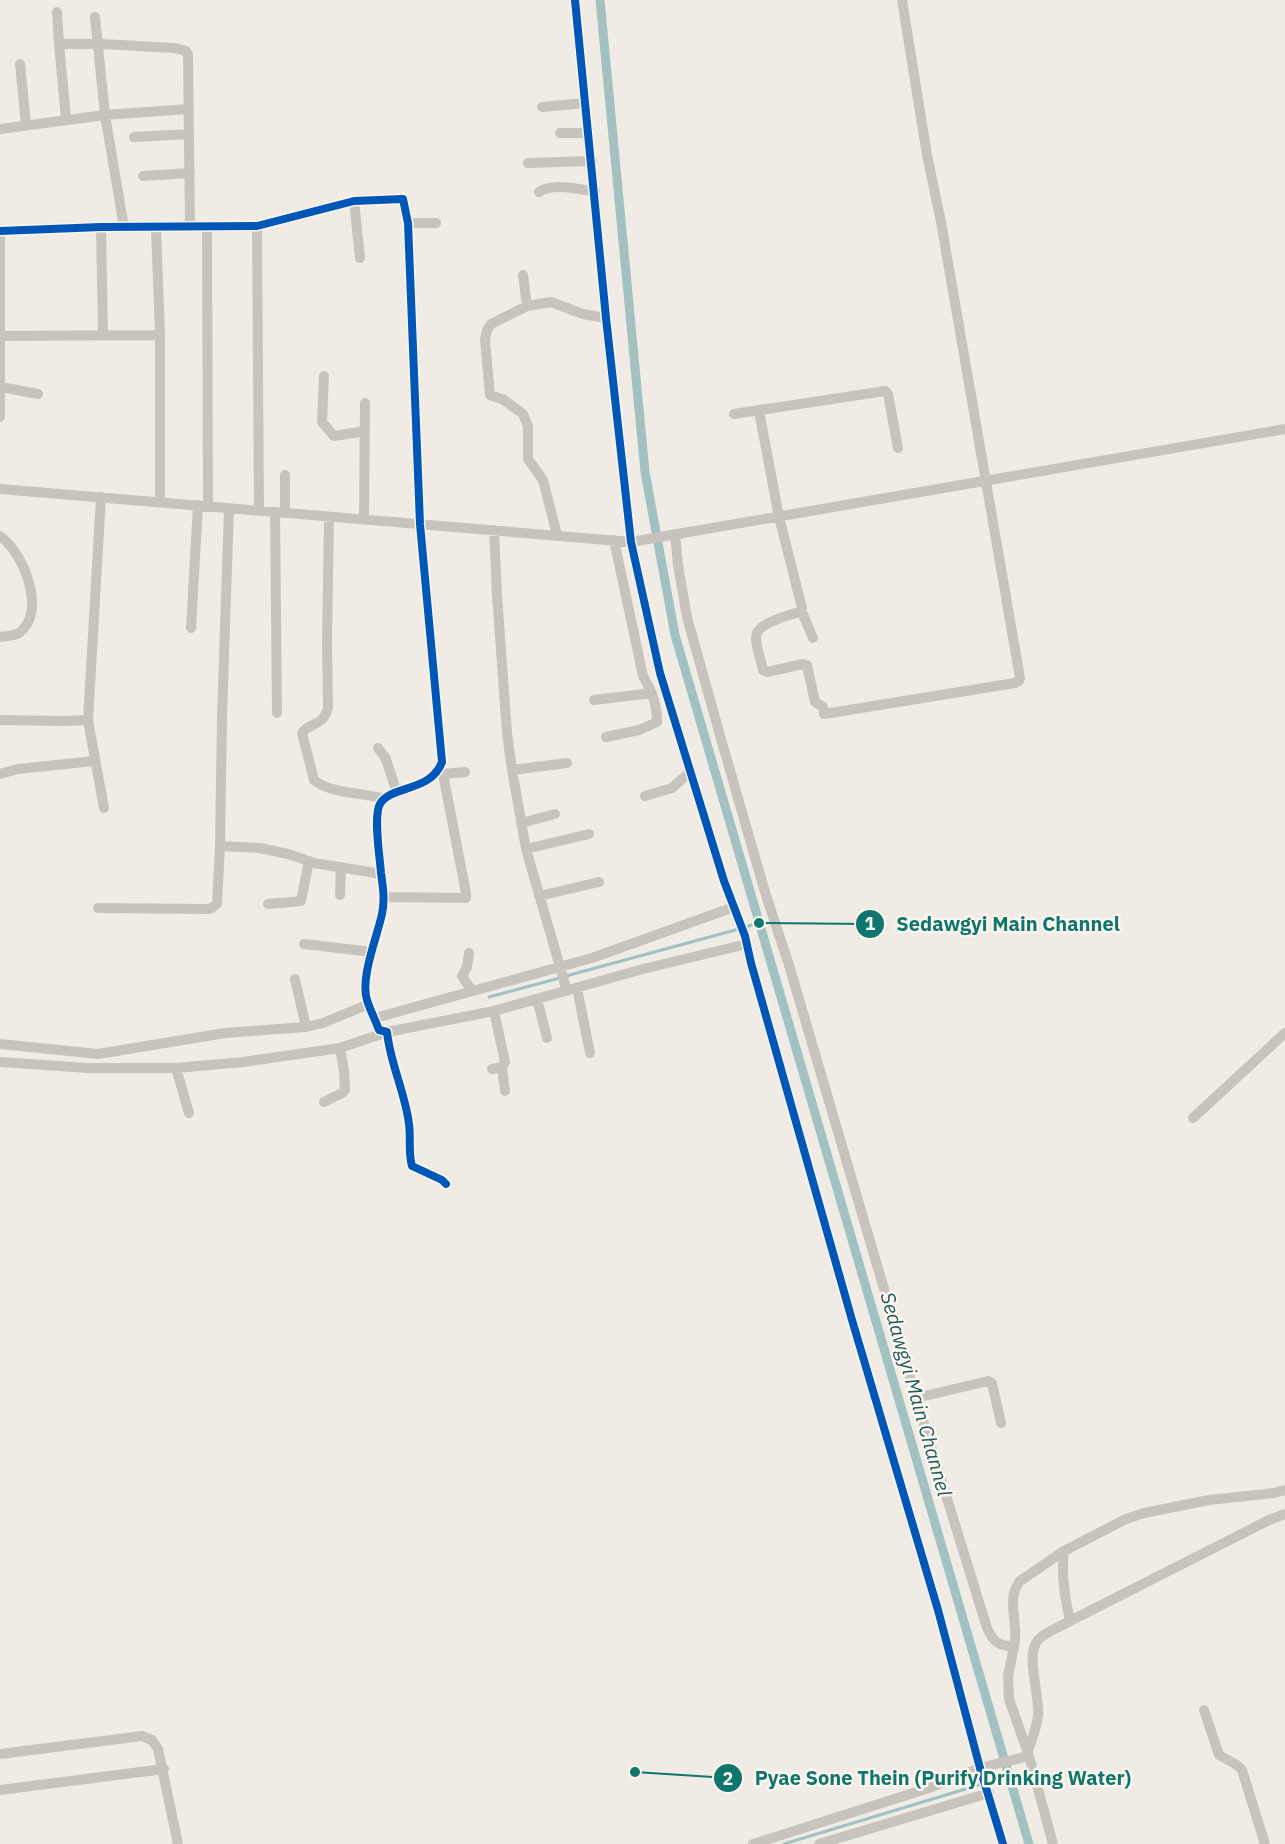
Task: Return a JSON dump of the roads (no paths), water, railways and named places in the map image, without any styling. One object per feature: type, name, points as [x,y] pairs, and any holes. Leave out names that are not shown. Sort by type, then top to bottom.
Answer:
[{"type":"street","points":[[575,0],[606,318],[636,541],[660,673],[746,940],[852,1320],[984,1767],[1003,1844]]},
{"type":"street","points":[[801,610],[763,625],[756,638],[765,671],[807,665],[815,702],[823,708],[824,714],[1015,683],[1020,678],[943,234],[927,155],[902,0]]},
{"type":"street","points":[[57,12],[66,119]]},
{"type":"street","points":[[95,17],[105,115],[124,227]]},
{"type":"street","points":[[59,44],[174,48],[186,51],[188,55],[190,227]]},
{"type":"street","points":[[20,64],[26,125]]},
{"type":"street","points":[[542,107],[585,103]]},
{"type":"street","points":[[0,129],[66,119],[188,109]]},
{"type":"street","points":[[560,133],[588,133]]},
{"type":"street","points":[[134,137],[189,134]]},
{"type":"street","points":[[528,162],[592,161]]},
{"type":"street","points":[[143,176],[190,173]]},
{"type":"street","points":[[539,192],[544,189],[557,188],[595,191]]},
{"type":"street","points":[[0,417],[0,231],[101,227],[257,226],[354,201],[403,199],[408,223],[420,524],[442,762],[441,772],[466,898],[384,897]]},
{"type":"street","points":[[354,201],[360,258]]},
{"type":"street","points":[[408,223],[436,223]]},
{"type":"street","points":[[191,628],[203,506],[207,226]]},
{"type":"street","points":[[257,226],[259,511]]},
{"type":"street","points":[[101,227],[103,335]]},
{"type":"street","points":[[156,228],[160,335],[160,502]]},
{"type":"street","points":[[523,275],[527,306]]},
{"type":"street","points":[[557,535],[543,480],[528,459],[528,426],[523,414],[504,400],[490,395],[485,340],[487,330],[491,324],[527,306],[551,302],[583,314],[606,318]]},
{"type":"street","points":[[0,336],[160,335]]},
{"type":"street","points":[[324,376],[322,422],[334,436],[365,431]]},
{"type":"street","points":[[1,387],[38,394]]},
{"type":"street","points":[[734,414],[885,391],[888,394],[898,448]]},
{"type":"street","points":[[364,519],[365,404]]},
{"type":"street","points":[[759,411],[779,517],[801,610],[813,638]]},
{"type":"street","points":[[0,489],[636,541],[1285,429]]},
{"type":"street","points":[[278,713],[280,512],[285,475]]},
{"type":"street","points":[[101,497],[88,720],[104,808]]},
{"type":"street","points":[[98,908],[213,908],[217,904],[229,508]]},
{"type":"street","points":[[329,516],[328,708],[322,721],[308,727],[302,734],[314,780],[335,791],[347,791],[381,798],[441,772],[465,772]]},
{"type":"street","points":[[494,530],[504,698],[521,823],[539,896],[590,1053]]},
{"type":"street","points":[[672,535],[687,616],[707,692],[916,1398],[987,1628],[999,1645],[1014,1647]]},
{"type":"street","points":[[0,536],[6,540],[26,573],[32,591],[32,601],[29,621],[18,633],[0,637]]},
{"type":"street","points":[[606,737],[639,730],[657,722],[657,708],[643,676],[614,540]]},
{"type":"street","points":[[643,676],[660,673]]},
{"type":"street","points":[[594,700],[652,693]]},
{"type":"street","points":[[0,720],[88,720]]},
{"type":"street","points":[[378,748],[386,759],[397,793]]},
{"type":"street","points":[[0,774],[18,769],[94,761]]},
{"type":"street","points":[[512,770],[567,763]]},
{"type":"street","points":[[645,796],[672,788],[690,772]]},
{"type":"street","points":[[365,785],[381,798]]},
{"type":"street","points":[[381,798],[377,815],[384,897],[372,952],[366,999],[389,1050],[401,1087],[409,1125],[412,1166],[446,1184]]},
{"type":"street","points":[[521,823],[555,814]]},
{"type":"street","points":[[526,849],[589,834]]},
{"type":"street","points":[[220,846],[260,848],[309,861],[382,874]]},
{"type":"street","points":[[268,904],[301,901],[309,861]]},
{"type":"street","points":[[340,895],[341,867]]},
{"type":"street","points":[[539,896],[599,882]]},
{"type":"street","points":[[0,1062],[88,1068],[176,1068],[243,1062],[340,1048],[379,1025],[472,991],[561,969],[734,907]]},
{"type":"street","points":[[379,1025],[494,1011],[746,940]]},
{"type":"street","points":[[304,944],[372,952]]},
{"type":"street","points":[[469,953],[467,967],[462,976],[472,991]]},
{"type":"street","points":[[295,979],[306,1027]]},
{"type":"street","points":[[537,999],[547,1038]]},
{"type":"street","points":[[0,1044],[98,1054],[225,1033],[306,1027],[323,1023],[369,1004]]},
{"type":"street","points":[[494,1011],[505,1058],[504,1065],[497,1068],[505,1091]]},
{"type":"street","points":[[1193,1118],[1285,1032]]},
{"type":"street","points":[[324,1102],[345,1090],[340,1048]]},
{"type":"street","points":[[176,1068],[189,1113]]},
{"type":"street","points":[[916,1398],[988,1381],[992,1383],[1001,1423]]},
{"type":"street","points":[[1053,1844],[1009,1699],[1008,1676],[1016,1631],[1012,1599],[1015,1587],[1020,1581],[1064,1551],[1126,1519],[1144,1513],[1209,1500],[1285,1490]]},
{"type":"street","points":[[1025,1755],[1035,1731],[1039,1713],[1033,1649],[1038,1639],[1269,1520],[1285,1514]]},
{"type":"street","points":[[1064,1551],[1063,1586],[1070,1621]]},
{"type":"street","points":[[1204,1710],[1219,1755],[1242,1770],[1265,1844]]},
{"type":"street","points":[[0,1754],[142,1736],[152,1740],[158,1749],[164,1769],[178,1844]]},
{"type":"street","points":[[753,1844],[897,1799],[984,1767],[1025,1755]]},
{"type":"street","points":[[0,1790],[164,1769]]},
{"type":"street","points":[[819,1844],[989,1793]]},
{"type":"waterway","name":"Sedawgyi Main Channel","points":[[600,0],[645,472],[675,635],[1029,1844]]},
{"type":"waterway","points":[[745,927],[759,923]]},
{"type":"waterway","points":[[566,976],[739,929]]},
{"type":"waterway","points":[[489,997],[560,978]]},
{"type":"waterway","points":[[993,1780],[1008,1776]]},
{"type":"waterway","points":[[784,1844],[982,1784]]},
{"type":"place","name":"Sedawgyi Main Channel","points":[[759,923]]},
{"type":"place","name":"Pyae Sone Thein (Purify Drinking Water)","points":[[635,1772]]}]
